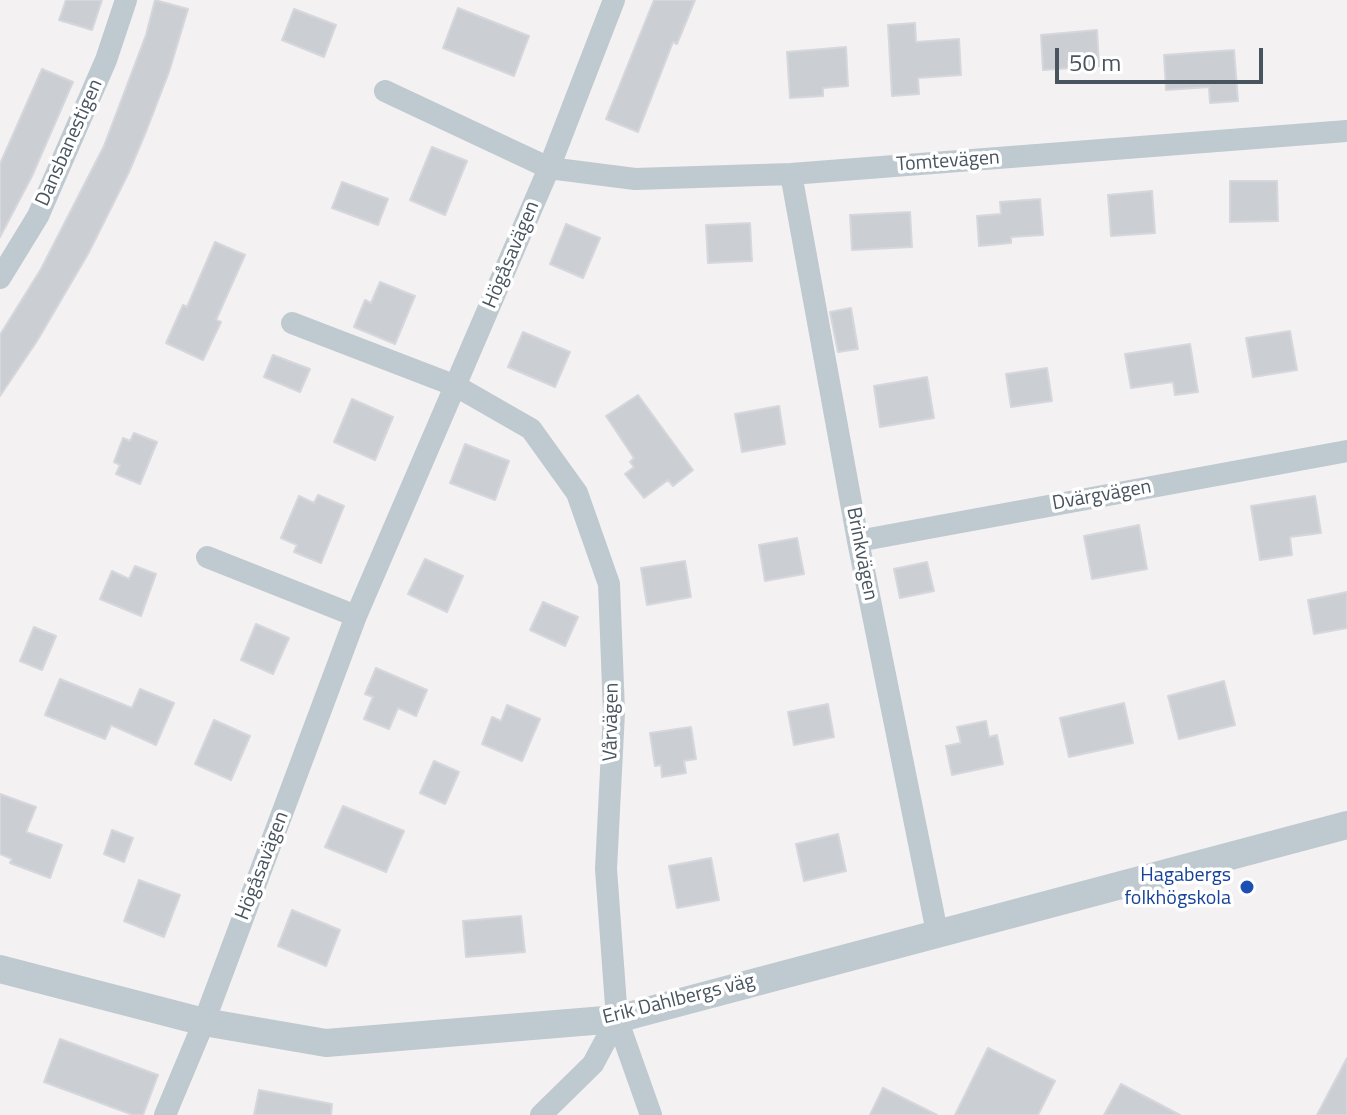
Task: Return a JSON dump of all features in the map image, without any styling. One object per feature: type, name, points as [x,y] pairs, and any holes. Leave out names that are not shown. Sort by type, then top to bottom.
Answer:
[{"type":"street","name":"Dansbanestigen","points":[[0,278],[38,216],[106,60],[126,0]]},
{"type":"street","name":"Högåsavägen","points":[[165,1115],[204,1022],[356,616],[549,168],[614,0]]},
{"type":"street","points":[[385,91],[549,168]]},
{"type":"street","name":"Tomtevägen","points":[[549,168],[635,179],[791,174],[1347,131]]},
{"type":"street","name":"Brinkvägen","points":[[791,174],[858,541],[937,932]]},
{"type":"street","points":[[292,323],[456,386]]},
{"type":"street","name":"Vårvägen","points":[[456,386],[531,429],[577,493],[609,584],[614,712],[606,869],[617,1019],[651,1115]]},
{"type":"street","name":"Dvärgvägen","points":[[858,541],[1347,451]]},
{"type":"street","points":[[207,557],[356,616]]},
{"type":"street","name":"Erik Dahlbergs väg","points":[[0,969],[204,1022],[326,1043],[617,1019],[1347,825]]},
{"type":"street","points":[[541,1115],[593,1064],[617,1019]]},
{"type":"building","points":[[66,0],[102,0],[92,30],[59,20]]},
{"type":"building","points":[[155,0],[188,9],[147,129],[88,254],[37,341],[0,396],[0,335],[41,269],[104,146],[146,35]]},
{"type":"building","points":[[654,0],[695,0],[677,44],[673,42],[638,132],[606,119]]},
{"type":"building","points":[[458,8],[529,36],[514,76],[443,48]]},
{"type":"building","points":[[294,9],[336,25],[324,57],[282,40]]},
{"type":"building","points":[[915,23],[916,42],[959,39],[961,75],[918,78],[919,94],[892,96],[888,25]]},
{"type":"building","points":[[1097,30],[1099,66],[1043,70],[1041,35]]},
{"type":"building","points":[[846,47],[848,86],[823,88],[823,96],[790,98],[787,52]]},
{"type":"building","points":[[1234,50],[1238,101],[1210,103],[1209,87],[1166,90],[1164,55]]},
{"type":"building","points":[[42,69],[73,82],[32,176],[0,237],[0,164]]},
{"type":"building","points":[[432,147],[467,161],[445,215],[410,200]]},
{"type":"building","points":[[1230,181],[1277,181],[1278,221],[1230,222]]},
{"type":"building","points":[[342,182],[388,199],[378,225],[332,208]]},
{"type":"building","points":[[1152,191],[1155,233],[1111,236],[1108,195]]},
{"type":"building","points":[[1040,199],[1043,235],[1011,237],[1011,243],[979,246],[977,216],[1001,214],[1000,202]]},
{"type":"building","points":[[910,212],[912,247],[852,250],[850,215]]},
{"type":"building","points":[[750,223],[752,261],[708,263],[706,225]]},
{"type":"building","points":[[566,224],[600,238],[583,278],[550,264]]},
{"type":"building","points":[[215,242],[245,255],[216,320],[221,322],[203,360],[166,343],[183,305],[187,307]]},
{"type":"building","points":[[380,282],[415,296],[395,344],[354,327],[365,300],[371,303]]},
{"type":"building","points":[[851,308],[858,349],[838,352],[830,312]]},
{"type":"building","points":[[1290,331],[1297,370],[1253,377],[1246,338]]},
{"type":"building","points":[[523,332],[570,352],[555,387],[508,367]]},
{"type":"building","points":[[1190,344],[1198,392],[1175,395],[1173,382],[1131,388],[1125,354]]},
{"type":"building","points":[[273,355],[310,369],[300,392],[264,377]]},
{"type":"building","points":[[1047,368],[1052,401],[1011,407],[1006,374]]},
{"type":"building","points":[[927,377],[934,418],[880,427],[874,386]]},
{"type":"building","points":[[638,395],[693,470],[673,486],[668,480],[644,498],[625,474],[634,467],[630,462],[634,458],[606,416]]},
{"type":"building","points":[[352,399],[393,417],[375,460],[334,442]]},
{"type":"building","points":[[779,406],[785,444],[742,452],[735,414]]},
{"type":"building","points":[[134,433],[157,442],[140,484],[116,474],[120,465],[114,462],[123,438],[130,441]]},
{"type":"building","points":[[465,444],[509,461],[495,500],[450,483]]},
{"type":"building","points":[[318,495],[344,506],[321,563],[294,552],[297,545],[281,538],[299,496],[314,503]]},
{"type":"building","points":[[1315,496],[1321,533],[1290,537],[1292,555],[1260,560],[1251,506]]},
{"type":"building","points":[[1139,525],[1147,569],[1092,579],[1084,536]]},
{"type":"building","points":[[797,538],[804,574],[765,581],[759,545]]},
{"type":"building","points":[[425,559],[463,576],[447,612],[408,594]]},
{"type":"building","points":[[685,561],[691,597],[647,605],[641,568]]},
{"type":"building","points":[[927,562],[934,591],[900,598],[894,569]]},
{"type":"building","points":[[135,566],[156,574],[141,616],[100,599],[112,571],[129,579]]},
{"type":"building","points":[[1347,592],[1347,628],[1314,634],[1308,600]]},
{"type":"building","points":[[543,602],[578,617],[565,646],[530,630]]},
{"type":"building","points":[[256,624],[289,638],[273,674],[241,660]]},
{"type":"building","points":[[34,627],[56,636],[42,670],[20,661]]},
{"type":"building","points":[[376,668],[427,690],[416,716],[398,708],[389,729],[364,719],[373,697],[365,694]]},
{"type":"building","points":[[60,679],[132,708],[140,689],[174,703],[156,745],[111,725],[105,739],[45,715]]},
{"type":"building","points":[[1224,681],[1235,725],[1179,739],[1168,696]]},
{"type":"building","points":[[1124,703],[1133,743],[1069,757],[1060,718]]},
{"type":"building","points":[[828,704],[834,737],[794,745],[788,712]]},
{"type":"building","points":[[507,705],[540,719],[522,761],[482,744],[492,717],[501,721]]},
{"type":"building","points":[[214,720],[250,736],[231,780],[195,764]]},
{"type":"building","points":[[986,721],[989,737],[997,735],[1003,764],[952,775],[946,746],[961,743],[957,727]]},
{"type":"building","points":[[691,727],[696,759],[684,761],[686,773],[662,777],[661,765],[655,766],[650,733]]},
{"type":"building","points":[[434,761],[459,772],[445,804],[420,793]]},
{"type":"building","points":[[0,794],[36,807],[26,832],[62,845],[50,878],[10,863],[12,859],[0,854]]},
{"type":"building","points":[[343,806],[404,831],[386,872],[325,847]]},
{"type":"building","points":[[112,830],[133,838],[124,862],[104,854]]},
{"type":"building","points":[[838,834],[846,871],[804,881],[796,844]]},
{"type":"building","points":[[711,858],[719,900],[677,908],[669,866]]},
{"type":"building","points":[[139,880],[180,895],[164,937],[124,921]]},
{"type":"building","points":[[292,910],[340,930],[326,966],[278,946]]},
{"type":"building","points":[[521,916],[525,952],[466,957],[463,921]]},
{"type":"building","points":[[60,1039],[158,1075],[143,1115],[133,1115],[44,1082]]},
{"type":"building","points":[[988,1048],[1055,1081],[1038,1115],[955,1115]]},
{"type":"building","points":[[1347,1058],[1347,1115],[1317,1115]]},
{"type":"building","points":[[1121,1084],[1180,1115],[1104,1115]]},
{"type":"building","points":[[883,1088],[937,1115],[870,1115]]},
{"type":"building","points":[[259,1090],[332,1104],[331,1115],[254,1115]]},
{"type":"place","name":"Hagabergs folkhögskola","points":[[1247,887]]}]
